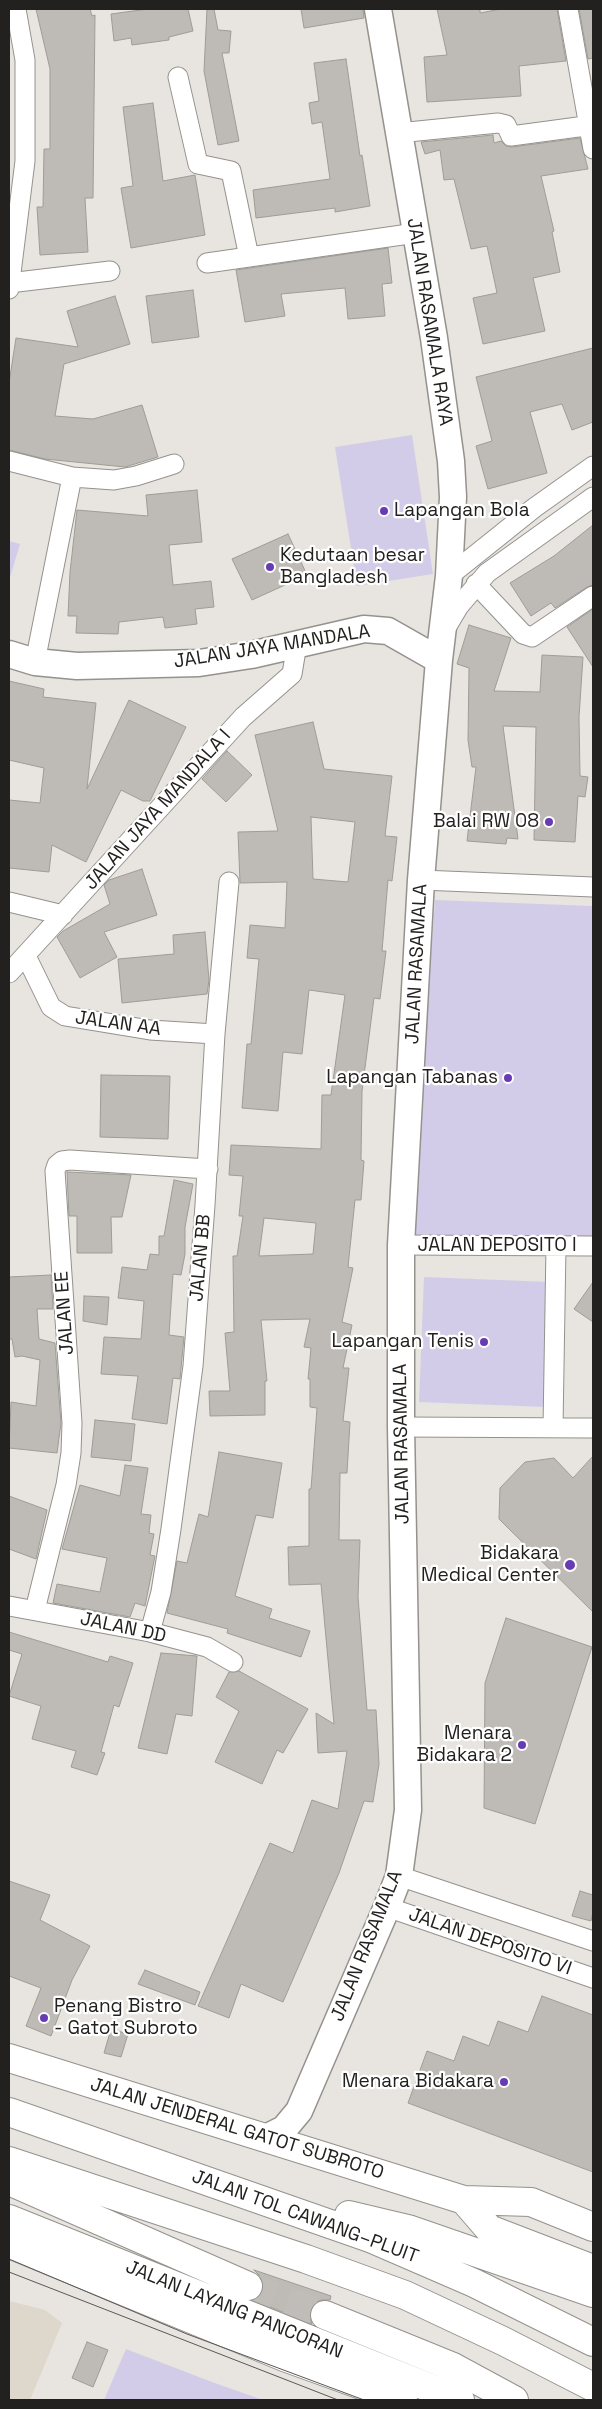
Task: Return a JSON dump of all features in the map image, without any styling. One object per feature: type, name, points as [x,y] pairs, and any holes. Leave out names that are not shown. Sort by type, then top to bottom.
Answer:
[{"type":"highway","name":"JALAN JENDERAL GATOT SUBROTO","points":[[9,2058],[294,2145],[464,2200],[531,2202],[593,2227]]},
{"type":"highway","name":"JALAN TOL CAWANG–PLUIT","points":[[9,2112],[370,2238],[474,2283],[593,2342]]},
{"type":"highway","name":"JALAN TOL CAWANG–PLUIT","points":[[9,2161],[405,2295],[503,2340],[593,2387]]},
{"type":"highway","points":[[9,2181],[248,2286]]},
{"type":"highway","points":[[219,2184],[408,2229],[593,2293]]},
{"type":"highway","points":[[464,2200],[489,2229],[593,2270]]},
{"type":"highway","name":"JALAN LAYANG PANCORAN","points":[[9,2219],[460,2400]]},
{"type":"highway","points":[[9,2244],[284,2358],[403,2400]]},
{"type":"highway","points":[[324,2315],[453,2367],[514,2400]]},
{"type":"street","points":[[16,9],[25,60],[25,161],[9,285],[110,272]]},
{"type":"street","name":"JALAN RASAMALA RAYA","points":[[378,9],[434,338],[450,461],[453,497],[449,576],[440,649]]},
{"type":"street","points":[[568,9],[591,125],[593,149]]},
{"type":"street","points":[[178,77],[198,164],[231,171],[248,257]]},
{"type":"street","points":[[398,133],[498,123],[506,125],[511,136],[591,125]]},
{"type":"street","points":[[207,263],[416,233]]},
{"type":"street","points":[[9,461],[72,477],[114,480],[136,476],[174,464]]},
{"type":"street","points":[[449,576],[534,508],[593,466]]},
{"type":"street","points":[[35,662],[72,477]]},
{"type":"street","points":[[440,649],[459,606],[476,584],[514,553],[593,498]]},
{"type":"street","points":[[476,584],[523,634],[532,637],[593,596]]},
{"type":"street","name":"JALAN JAYA MANDALA","points":[[9,654],[35,662],[77,666],[199,663],[251,655],[364,629],[388,631],[440,649]]},
{"type":"street","name":"JALAN JAYA MANDALA I","points":[[9,972],[26,956],[243,718],[292,674],[295,656],[291,645]]},
{"type":"street","name":"JALAN RASAMALA","points":[[268,2137],[284,2130],[299,2111],[387,1907],[399,1876],[408,1810],[401,1427],[401,1245],[422,880],[440,649]]},
{"type":"street","points":[[422,880],[593,888]]},
{"type":"street","name":"JALAN BB","points":[[150,1632],[162,1585],[184,1447],[193,1366],[208,1169],[215,1034],[229,882]]},
{"type":"street","points":[[9,902],[63,915]]},
{"type":"street","name":"JALAN AA","points":[[26,956],[51,1007],[65,1016],[150,1030],[215,1034]]},
{"type":"street","name":"JALAN EE","points":[[34,1610],[66,1484],[71,1453],[71,1413],[55,1171],[57,1165],[62,1161],[70,1160],[208,1169]]},
{"type":"street","name":"JALAN DEPOSITO I","points":[[401,1245],[593,1246]]},
{"type":"street","points":[[553,1428],[556,1246]]},
{"type":"street","points":[[401,1427],[593,1428]]},
{"type":"street","name":"JALAN DD","points":[[9,1606],[150,1632],[206,1647],[233,1662]]},
{"type":"street","name":"JALAN DEPOSITO VI","points":[[399,1876],[593,1941]]},
{"type":"street","name":"JALAN DEPOSITO VI","points":[[387,1907],[593,1978]]},
{"type":"street","name":"JALAN RASAMALA","points":[[294,2145],[299,2111]]},
{"type":"shaded area","name":"Lapangan Bola","points":[[412,435],[433,574],[357,586],[335,447]]},
{"type":"shaded area","points":[[9,541],[20,544],[9,581]]},
{"type":"shaded area","name":"Lapangan Tabanas","points":[[435,900],[593,906],[593,1250],[410,1250]]},
{"type":"shaded area","name":"Lapangan Tenis","points":[[424,1277],[550,1282],[545,1407],[419,1402]]},
{"type":"shaded area","points":[[9,2301],[45,2310],[62,2323],[30,2400],[9,2400]]},
{"type":"shaded area","points":[[126,2349],[212,2382],[263,2400],[104,2400]]},
{"type":"building","points":[[36,9],[90,9],[92,16],[95,15],[93,198],[85,198],[88,252],[40,255],[37,207],[43,207],[44,149],[50,149],[50,69]]},
{"type":"building","points":[[148,9],[188,9],[193,31],[169,37],[169,40],[132,45],[131,38],[114,41],[111,14]]},
{"type":"building","points":[[207,9],[214,9],[218,30],[231,31],[229,53],[222,53],[239,141],[218,145],[204,71]]},
{"type":"building","points":[[301,9],[363,9],[364,18],[304,28]]},
{"type":"building","points":[[437,9],[480,9],[480,13],[501,9],[557,9],[566,61],[519,66],[521,96],[427,102],[424,57],[447,55]]},
{"type":"building","points":[[579,9],[593,9],[593,58],[588,59]]},
{"type":"building","points":[[346,59],[360,156],[362,155],[370,206],[335,212],[335,208],[256,218],[253,190],[330,179],[322,122],[312,124],[309,103],[319,101],[314,63]]},
{"type":"building","points":[[153,103],[163,181],[195,175],[205,235],[131,248],[121,188],[133,186],[123,107]]},
{"type":"building","points":[[493,135],[494,143],[501,141],[506,146],[512,147],[580,138],[588,169],[541,176],[554,231],[552,232],[560,272],[533,278],[545,331],[483,344],[473,298],[497,293],[487,246],[471,249],[454,179],[444,180],[440,150],[425,154],[421,142]]},
{"type":"building","points":[[388,248],[392,283],[382,284],[385,316],[348,319],[345,288],[281,294],[285,316],[245,322],[236,270]]},
{"type":"building","points":[[193,290],[199,337],[152,343],[146,296]]},
{"type":"building","points":[[115,296],[130,344],[64,364],[55,416],[93,419],[142,405],[158,457],[125,467],[45,459],[9,450],[9,383],[16,338],[78,347],[67,311]]},
{"type":"building","points":[[593,348],[593,422],[572,430],[562,404],[530,412],[547,473],[488,489],[476,446],[492,441],[476,377]]},
{"type":"building","points":[[197,490],[202,542],[169,545],[173,585],[211,581],[214,607],[195,609],[197,624],[165,628],[163,617],[119,622],[118,634],[76,633],[77,616],[68,616],[70,572],[77,510],[148,516],[146,495]]},
{"type":"building","points":[[593,525],[593,585],[555,608],[551,603],[531,616],[510,583],[554,556]]},
{"type":"building","name":"Kedutaan besar Bangladesh","points":[[288,534],[307,575],[252,600],[232,559]]},
{"type":"building","points":[[593,609],[593,667],[567,627]]},
{"type":"building","points":[[469,625],[511,638],[494,691],[540,692],[542,655],[583,657],[579,717],[580,776],[588,777],[585,797],[578,796],[575,842],[534,840],[536,727],[503,726],[518,839],[507,838],[506,844],[467,841],[476,767],[472,767],[468,740],[469,668],[457,664]]},
{"type":"building","points":[[9,681],[44,689],[43,697],[96,703],[87,789],[129,700],[186,727],[150,801],[143,801],[121,790],[86,862],[52,845],[49,872],[9,868],[9,800],[40,803],[44,768],[9,760]]},
{"type":"building","points":[[313,722],[324,769],[392,776],[385,836],[397,837],[392,881],[388,880],[382,951],[386,951],[380,999],[374,998],[362,1091],[361,1160],[364,1161],[361,1200],[355,1200],[348,1267],[353,1268],[342,1322],[352,1325],[343,1368],[349,1368],[343,1421],[350,1422],[347,1473],[340,1473],[339,1540],[360,1540],[358,1597],[367,1710],[376,1710],[379,1764],[373,1802],[364,1801],[339,1873],[283,2002],[241,1984],[229,2018],[198,2006],[270,1843],[293,1853],[312,1800],[338,1809],[347,1751],[318,1753],[316,1713],[334,1724],[321,1584],[289,1585],[288,1547],[309,1546],[309,1489],[311,1489],[317,1408],[310,1407],[310,1379],[308,1379],[311,1348],[304,1347],[310,1319],[261,1320],[267,1381],[265,1381],[265,1415],[210,1416],[209,1391],[230,1391],[225,1333],[234,1332],[233,1256],[237,1256],[243,1216],[239,1216],[243,1176],[229,1175],[231,1145],[321,1149],[322,1095],[331,1095],[345,995],[309,990],[302,1054],[283,1052],[278,1111],[242,1108],[247,1044],[251,1044],[259,959],[247,958],[250,925],[285,928],[287,882],[240,883],[238,832],[278,831],[255,735]],"holes":[[[311,817],[355,822],[348,882],[313,879]],[[264,1218],[316,1223],[313,1254],[259,1256]]]},
{"type":"building","points":[[227,751],[252,775],[226,802],[202,779]]},
{"type":"building","points":[[142,869],[157,915],[104,932],[117,957],[80,978],[57,937],[63,931],[110,904],[104,885],[109,880]]},
{"type":"building","points":[[205,932],[209,980],[207,994],[122,1003],[118,959],[174,954],[173,935]]},
{"type":"building","points":[[101,1075],[170,1076],[168,1139],[100,1137]]},
{"type":"building","points":[[67,1172],[131,1175],[122,1217],[111,1217],[112,1253],[77,1253],[77,1216],[69,1216]]},
{"type":"building","points":[[174,1180],[193,1184],[185,1227],[185,1254],[181,1275],[173,1274],[169,1335],[184,1337],[180,1379],[173,1378],[167,1424],[132,1419],[138,1376],[101,1374],[104,1337],[141,1339],[144,1301],[118,1298],[122,1267],[147,1270],[150,1254],[159,1255],[159,1236],[164,1236]]},
{"type":"building","points":[[51,1275],[53,1309],[37,1309],[39,1339],[55,1343],[61,1423],[57,1453],[9,1448],[11,1402],[36,1406],[40,1360],[22,1356],[15,1357],[12,1339],[9,1339],[9,1277]]},
{"type":"building","points":[[593,1282],[593,1322],[574,1309]]},
{"type":"building","points":[[84,1296],[109,1297],[107,1325],[83,1321]]},
{"type":"building","points":[[95,1420],[135,1424],[131,1461],[91,1457]]},
{"type":"building","points":[[219,1452],[282,1463],[273,1518],[256,1515],[235,1596],[272,1609],[269,1618],[310,1631],[301,1657],[227,1633],[228,1629],[167,1613],[177,1561],[187,1563],[199,1514],[208,1517]]},
{"type":"building","name":"Bidakara Medical Center","points":[[593,1456],[593,1612],[499,1519],[500,1488],[525,1462],[554,1458],[573,1478]]},
{"type":"building","points":[[125,1465],[148,1468],[141,1514],[151,1515],[149,1533],[154,1534],[150,1555],[155,1556],[145,1606],[135,1603],[130,1617],[53,1603],[57,1584],[100,1592],[107,1558],[62,1549],[80,1485],[120,1496]]},
{"type":"building","points":[[9,1496],[47,1510],[36,1559],[9,1549]]},
{"type":"building","name":"Menara Bidakara 2","points":[[506,1618],[592,1647],[535,1824],[484,1808],[485,1683]]},
{"type":"building","points":[[9,1632],[108,1662],[110,1656],[133,1663],[119,1707],[114,1705],[101,1752],[105,1753],[97,1775],[71,1767],[76,1751],[32,1739],[41,1706],[9,1696],[22,1654],[9,1650]]},
{"type":"building","points":[[161,1653],[197,1656],[192,1716],[176,1714],[167,1754],[138,1748]]},
{"type":"building","points":[[239,1671],[308,1709],[283,1753],[277,1750],[262,1784],[215,1762],[239,1711],[216,1697],[229,1672]]},
{"type":"building","points":[[9,1881],[50,1895],[40,1920],[90,1946],[72,1980],[51,2036],[26,2026],[41,1988],[9,1976]]},
{"type":"building","points":[[580,1891],[593,1895],[591,1921],[572,1916]]},
{"type":"building","points":[[145,1970],[200,1992],[195,2005],[138,1984]]},
{"type":"building","name":"Menara Bidakara","points":[[542,1996],[593,2015],[593,2172],[408,2103],[427,2051],[454,2061],[463,2036],[489,2046],[498,2021],[528,2032]]},
{"type":"building","points":[[111,2029],[128,2034],[121,2057],[104,2053]]},
{"type":"building","points":[[254,2270],[331,2296],[330,2300],[316,2302],[311,2309],[310,2317],[312,2324],[253,2300],[262,2293],[264,2285],[261,2277]]},
{"type":"building","points":[[87,2342],[108,2350],[93,2387],[72,2378]]},
{"type":"tunnel","points":[[248,2286],[325,2315]]},
{"type":"tram line","points":[[9,2259],[187,2334],[364,2400]]},
{"type":"tram line","points":[[9,2272],[338,2400]]},
{"type":"place","name":"Lapangan Bola","points":[[384,511]]},
{"type":"place","name":"Kedutaan besar Bangladesh","points":[[270,567]]},
{"type":"place","name":"Balai RW 08","points":[[549,822]]},
{"type":"place","name":"Lapangan Tabanas","points":[[508,1078]]},
{"type":"place","name":"Lapangan Tenis","points":[[484,1342]]},
{"type":"place","name":"Bidakara Medical Center","points":[[570,1565]]},
{"type":"place","name":"Menara Bidakara 2","points":[[522,1745]]},
{"type":"place","name":"Penang Bistro - Gatot Subroto","points":[[44,2018]]},
{"type":"place","name":"Menara Bidakara","points":[[504,2082]]}]
